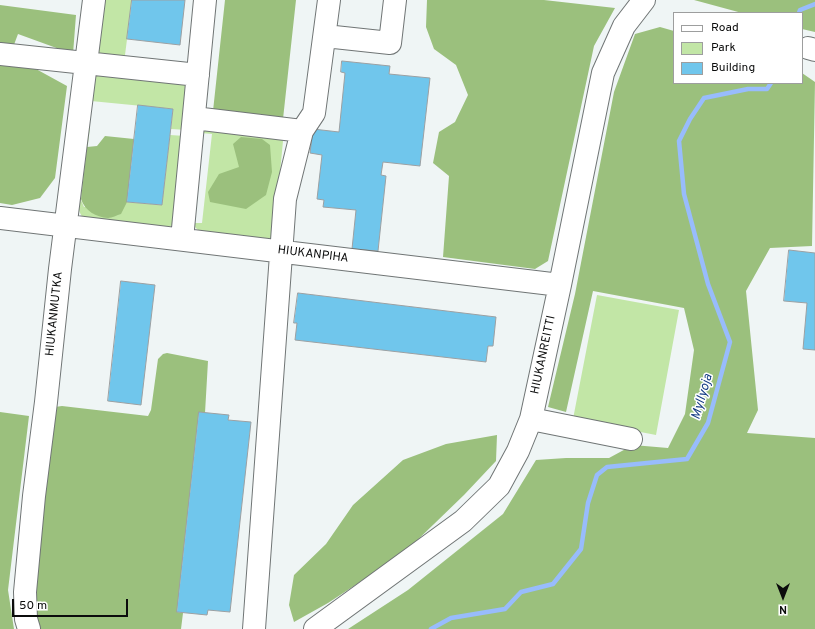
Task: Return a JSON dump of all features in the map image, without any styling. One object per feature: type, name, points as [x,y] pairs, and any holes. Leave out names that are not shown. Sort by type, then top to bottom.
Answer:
[{"type":"street","name":"HIUKANMUTKA","points":[[29,629],[26,619],[25,592],[34,496],[65,225],[94,0]]},
{"type":"street","points":[[182,240],[205,0]]},
{"type":"street","points":[[254,629],[280,251],[285,199],[302,131],[314,113],[329,0]]},
{"type":"street","points":[[325,36],[390,44],[395,0]]},
{"type":"street","name":"HIUKANREITTI","points":[[315,629],[463,521],[499,486],[518,451],[530,419],[560,285],[603,73],[624,26],[644,0]]},
{"type":"street","points":[[0,54],[198,75]]},
{"type":"street","points":[[194,118],[302,131]]},
{"type":"street","name":"HIUKANPIHA","points":[[0,218],[560,285]]},
{"type":"street","points":[[530,419],[632,439]]},
{"type":"green space","points":[[100,0],[132,0],[125,55],[122,59],[101,57],[94,52]]},
{"type":"green space","points":[[225,0],[296,0],[283,119],[213,111]]},
{"type":"green space","points":[[427,0],[544,0],[615,8],[594,46],[548,261],[535,269],[443,257],[449,176],[433,163],[439,132],[455,122],[468,95],[456,65],[434,49],[426,27]]},
{"type":"green space","points":[[694,0],[815,0],[815,32],[803,29],[803,12],[738,12]]},
{"type":"green space","points":[[0,5],[76,15],[73,54],[18,34],[12,50],[0,50]]},
{"type":"green space","points":[[660,27],[673,31],[673,84],[803,84],[803,74],[815,82],[812,246],[770,248],[746,291],[758,410],[747,433],[815,438],[815,629],[348,629],[408,590],[503,514],[536,460],[609,458],[633,445],[668,448],[685,414],[694,350],[684,308],[593,291],[566,412],[548,407],[575,294],[614,92],[635,34]]},
{"type":"green space","points":[[0,65],[36,69],[67,86],[55,178],[40,198],[12,205],[0,203]]},
{"type":"green space","points":[[92,73],[187,79],[187,130],[171,129],[173,109],[91,101]]},
{"type":"green space","points":[[202,127],[282,137],[283,141],[274,236],[270,241],[205,234],[193,225],[193,223],[202,223],[212,134],[201,133]]},
{"type":"green space","points":[[85,128],[90,128],[81,200],[84,207],[127,202],[162,205],[170,135],[185,136],[176,220],[171,226],[162,229],[83,218],[77,203]]},
{"type":"green space","points":[[105,136],[134,139],[127,202],[121,214],[111,218],[92,213],[85,207],[81,199],[87,147],[97,146]]},
{"type":"green space","points":[[241,137],[262,139],[270,145],[272,172],[266,195],[246,209],[210,202],[208,192],[219,174],[239,167],[233,144]]},
{"type":"green space","points":[[597,295],[679,310],[656,435],[573,419]]},
{"type":"green space","points":[[167,353],[208,361],[205,413],[199,412],[177,612],[183,613],[181,629],[37,629],[32,607],[55,407],[62,406],[148,416],[151,410],[158,359],[163,354]]},
{"type":"green space","points":[[0,412],[29,416],[8,590],[14,629],[0,629]]},
{"type":"green space","points":[[497,435],[496,461],[464,495],[404,553],[328,603],[294,622],[289,605],[294,575],[326,544],[353,505],[403,460],[446,444]]},
{"type":"building","points":[[132,0],[185,0],[180,45],[127,39]]},
{"type":"building","points":[[342,61],[390,66],[389,74],[430,78],[420,166],[383,162],[381,175],[386,176],[378,251],[352,249],[356,210],[323,207],[324,200],[317,199],[322,155],[310,153],[313,129],[339,132],[345,73],[341,72]]},
{"type":"building","points":[[138,105],[173,109],[162,205],[127,202]]},
{"type":"building","points":[[789,250],[815,253],[815,350],[803,349],[807,303],[784,301]]},
{"type":"building","points":[[121,281],[155,285],[141,405],[108,401]]},
{"type":"building","points":[[298,293],[496,317],[493,346],[488,346],[486,362],[295,340],[297,323],[294,323]]},
{"type":"building","points":[[199,412],[229,415],[228,420],[251,422],[230,612],[208,610],[207,615],[177,612]]},
{"type":"waterway","name":"Myllyoja","points":[[799,12],[800,10],[815,4]]},
{"type":"waterway","name":"Myllyoja","points":[[431,629],[451,618],[505,609],[521,592],[553,584],[581,549],[588,503],[597,475],[607,467],[687,459],[708,423],[730,342],[708,284],[684,194],[679,141],[690,119],[704,98],[748,89],[767,89],[770,84]]}]
